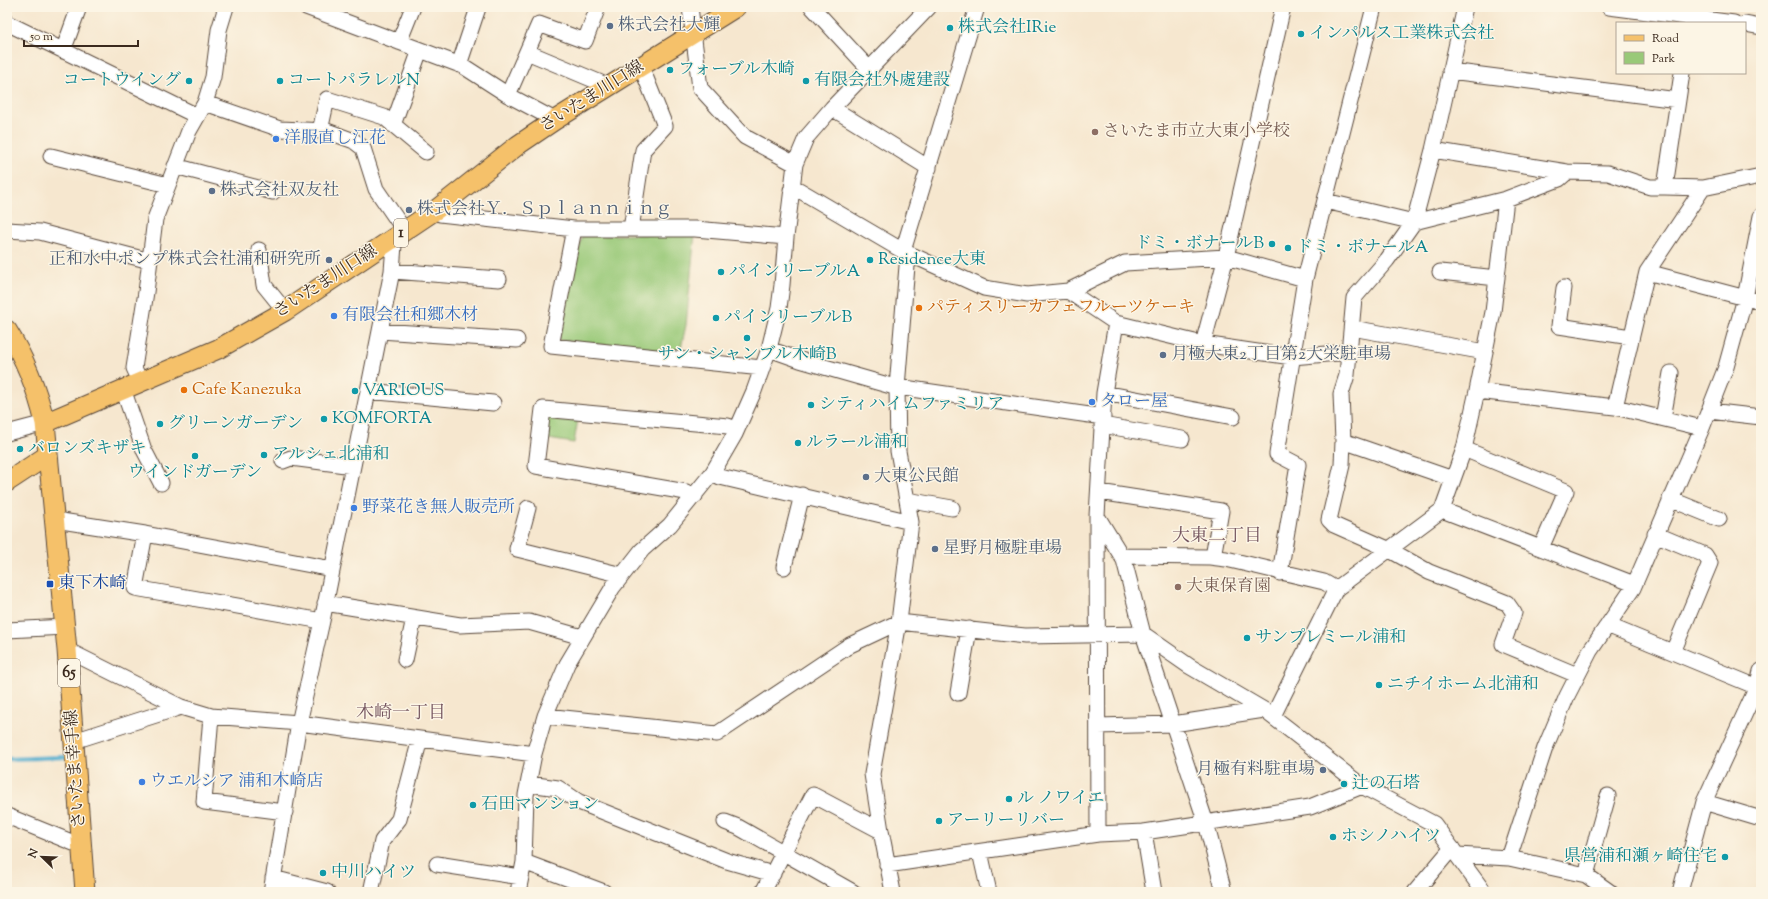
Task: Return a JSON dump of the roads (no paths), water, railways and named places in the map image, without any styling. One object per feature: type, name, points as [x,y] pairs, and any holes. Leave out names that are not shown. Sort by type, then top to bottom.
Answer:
[{"type":"main road","name":"さいたま川口線","points":[[45,423],[218,348],[285,311],[437,209],[518,144],[736,7]]},
{"type":"main road","points":[[7,330],[31,373],[45,423],[48,455],[7,482]]},
{"type":"main road","name":"さいたま幸手線","points":[[48,455],[67,650],[85,892]]},
{"type":"street","points":[[63,51],[79,7]]},
{"type":"street","points":[[140,382],[134,368],[155,219],[189,131],[201,110],[213,77],[219,30],[226,7]]},
{"type":"street","points":[[306,7],[460,65],[508,95],[555,120]]},
{"type":"street","points":[[400,42],[413,7]]},
{"type":"street","points":[[508,95],[539,24],[585,41],[598,7]]},
{"type":"street","points":[[690,7],[692,35],[700,88],[745,137],[795,164]]},
{"type":"street","points":[[812,7],[870,70]]},
{"type":"street","points":[[518,892],[523,870],[526,795],[534,754],[545,716],[566,664],[622,575],[642,550],[670,525],[713,472],[737,429],[754,391],[779,308],[795,164],[806,138],[832,108],[929,7]]},
{"type":"street","points":[[893,892],[872,774],[898,622],[911,522],[898,451],[897,387],[906,252],[929,168],[977,7]]},
{"type":"street","points":[[1203,344],[1226,258],[1283,7]]},
{"type":"street","points":[[1280,573],[1298,465],[1277,454],[1292,357],[1305,280],[1374,7]]},
{"type":"street","points":[[1465,7],[1414,222],[1387,260],[1354,298],[1347,375],[1341,394],[1343,441],[1342,465],[1329,520],[1334,525],[1388,550],[1429,572],[1507,603],[1514,613],[1503,644],[1577,675]]},
{"type":"street","points":[[1609,7],[1690,16],[1728,22]]},
{"type":"street","points":[[460,65],[478,8]]},
{"type":"street","points":[[7,23],[63,51],[201,110],[280,129],[327,131],[354,141],[362,148],[376,189],[398,234],[394,245],[392,271],[326,603],[299,723],[272,885],[327,892]]},
{"type":"street","points":[[1746,24],[1761,26]]},
{"type":"street","points":[[393,126],[420,50]]},
{"type":"street","points":[[526,52],[602,83],[605,88]]},
{"type":"street","points":[[631,229],[643,150],[665,126],[641,66]]},
{"type":"street","points":[[1450,71],[1678,100]]},
{"type":"street","points":[[1665,187],[1682,74]]},
{"type":"street","points":[[320,131],[327,99],[384,117],[426,152]]},
{"type":"street","points":[[832,108],[929,168]]},
{"type":"street","points":[[1432,150],[1568,172],[1608,173],[1650,188],[1704,188],[1761,176]]},
{"type":"street","points":[[51,156],[168,185]]},
{"type":"street","points":[[175,166],[273,192]]},
{"type":"street","points":[[1325,201],[1414,222],[1506,199],[1559,179],[1568,172]]},
{"type":"street","points":[[1615,407],[1647,272],[1704,188]]},
{"type":"street","points":[[791,190],[799,190],[906,252],[984,288],[1027,294],[1068,291],[1125,263],[1226,258],[1305,280]]},
{"type":"street","points":[[1268,713],[1336,589],[1442,510],[1464,449],[1477,391],[1493,312],[1506,199]]},
{"type":"street","points":[[437,209],[440,214],[574,229],[695,229],[786,237]]},
{"type":"street","points":[[1509,858],[1545,748],[1577,675],[1590,651],[1634,584],[1709,411],[1726,367],[1745,298],[1761,216]]},
{"type":"street","points":[[574,229],[551,346],[762,368]]},
{"type":"street","points":[[7,230],[40,232],[150,261]]},
{"type":"street","points":[[259,250],[264,285],[285,311]]},
{"type":"street","points":[[392,271],[499,279]]},
{"type":"street","points":[[1440,272],[1497,278]]},
{"type":"street","points":[[1647,272],[1761,302]]},
{"type":"street","points":[[1564,288],[1559,326],[1631,337]]},
{"type":"street","points":[[1068,291],[1116,323],[1203,344],[1292,357],[1350,352]]},
{"type":"street","points":[[1098,834],[1098,516],[1104,394],[1116,323]]},
{"type":"street","points":[[1352,328],[1485,352]]},
{"type":"street","points":[[380,330],[517,340]]},
{"type":"street","points":[[768,348],[800,360],[897,387],[1102,421],[1182,439]]},
{"type":"street","points":[[1662,418],[1671,373]]},
{"type":"street","points":[[123,389],[144,450],[161,483]]},
{"type":"street","points":[[368,391],[493,403]]},
{"type":"street","points":[[1477,391],[1615,407],[1702,428]]},
{"type":"street","points":[[1104,394],[1233,417]]},
{"type":"street","points":[[695,496],[686,492],[536,466],[543,409],[728,426],[737,429]]},
{"type":"street","points":[[1709,411],[1761,417]]},
{"type":"street","points":[[7,433],[45,423]]},
{"type":"street","points":[[1343,441],[1453,479]]},
{"type":"street","points":[[1464,449],[1566,491],[1541,548]]},
{"type":"street","points":[[283,461],[290,458],[353,466]]},
{"type":"street","points":[[713,472],[720,477],[802,495],[911,522]]},
{"type":"street","points":[[1099,492],[1221,511],[1213,557]]},
{"type":"street","points":[[784,567],[802,495]]},
{"type":"street","points":[[1670,499],[1719,519]]},
{"type":"street","points":[[907,500],[952,508]]},
{"type":"street","points":[[528,508],[517,549],[622,575]]},
{"type":"street","points":[[1442,510],[1634,584]]},
{"type":"street","points":[[1098,516],[1124,560],[1143,634],[1206,823],[1224,892]]},
{"type":"street","points":[[55,520],[145,534],[332,569]]},
{"type":"street","points":[[145,534],[135,588],[322,621]]},
{"type":"street","points":[[1655,534],[1705,555],[1710,563],[1673,652]]},
{"type":"street","points":[[1122,556],[1213,557],[1226,559],[1280,573],[1324,582],[1336,589]]},
{"type":"street","points":[[326,603],[460,625],[529,622],[582,637]]},
{"type":"street","points":[[405,660],[414,618]]},
{"type":"street","points":[[545,716],[717,734],[850,645],[898,622],[1025,636],[1098,633],[1143,634],[1188,666],[1268,713],[1362,786],[1434,824],[1484,892]]},
{"type":"street","points":[[1607,625],[1757,687]]},
{"type":"street","points":[[7,630],[65,627]]},
{"type":"street","points":[[958,693],[969,629]]},
{"type":"street","points":[[67,650],[181,707],[211,716],[299,723],[534,754]]},
{"type":"street","points":[[1680,892],[1704,802],[1757,687],[1761,671]]},
{"type":"street","points":[[74,741],[181,707]]},
{"type":"street","points":[[1098,726],[1173,724],[1268,713]]},
{"type":"street","points":[[211,716],[204,802],[285,812]]},
{"type":"street","points":[[371,892],[382,841],[399,819],[420,739]]},
{"type":"street","points":[[528,784],[558,788],[579,802],[727,861],[773,874]]},
{"type":"street","points":[[887,865],[1098,834],[1144,832],[1310,807],[1362,786]]},
{"type":"street","points":[[763,892],[814,795],[881,831]]},
{"type":"street","points":[[1586,875],[1608,796]]},
{"type":"street","points":[[1704,802],[1761,820]]},
{"type":"street","points":[[7,816],[81,846]]},
{"type":"street","points":[[725,822],[738,827],[853,892]]},
{"type":"street","points":[[1144,832],[1154,892]]},
{"type":"street","points":[[980,852],[989,892]]},
{"type":"street","points":[[1454,852],[1509,858],[1586,875],[1610,892]]},
{"type":"street","points":[[1415,892],[1454,852]]},
{"type":"street","points":[[437,864],[523,870],[604,892]]},
{"type":"waterway","points":[[7,759],[66,757]]},
{"type":"place","name":"株式会社大輝","points":[[610,26]]},
{"type":"place","name":"株式会社IRie","points":[[950,28]]},
{"type":"place","name":"インパルス工業株式会社","points":[[1301,34]]},
{"type":"place","name":"フォーブル木崎","points":[[670,70]]},
{"type":"place","name":"コートウイング","points":[[189,81]]},
{"type":"place","name":"コートパラレルN","points":[[280,81]]},
{"type":"place","name":"有限会社外處建設","points":[[806,81]]},
{"type":"place","name":"さいたま市立大東小学校","points":[[1095,132]]},
{"type":"place","name":"洋服直し江花","points":[[276,139]]},
{"type":"place","name":"株式会社双友社","points":[[212,191]]},
{"type":"place","name":"株式会社Ｙ．Ｓｐｌａｎｎｉｎｇ","points":[[409,210]]},
{"type":"place","name":"ドミ・ボナールB","points":[[1272,244]]},
{"type":"place","name":"ドミ・ボナールA","points":[[1288,248]]},
{"type":"place","name":"正和水中ポンプ株式会社浦和研究所","points":[[329,260]]},
{"type":"place","name":"Residence大東","points":[[870,260]]},
{"type":"place","name":"パインリーブルA","points":[[721,272]]},
{"type":"place","name":"パティスリーカフェフルーツケーキ","points":[[919,308]]},
{"type":"place","name":"有限会社和郷木材","points":[[334,316]]},
{"type":"place","name":"パインリーブルB","points":[[716,318]]},
{"type":"place","name":"サン・シャンブル木崎B","points":[[747,338]]},
{"type":"place","name":"月極大東2丁目第2大栄駐車場","points":[[1163,355]]},
{"type":"place","name":"Cafe Kanezuka","points":[[184,390]]},
{"type":"place","name":"VARIOUS","points":[[355,391]]},
{"type":"place","name":"タロー屋","points":[[1092,402]]},
{"type":"place","name":"シティハイムファミリア","points":[[811,405]]},
{"type":"place","name":"KOMFORTA","points":[[324,419]]},
{"type":"place","name":"グリーンガーデン","points":[[160,424]]},
{"type":"place","name":"ルラール浦和","points":[[798,443]]},
{"type":"place","name":"バロンズキザキ","points":[[20,449]]},
{"type":"place","name":"アルシェ北浦和","points":[[264,455]]},
{"type":"place","name":"ウインドガーデン","points":[[195,456]]},
{"type":"place","name":"大東公民館","points":[[866,477]]},
{"type":"place","name":"野菜花き無人販売所","points":[[354,508]]},
{"type":"place","name":"星野月極駐車場","points":[[935,549]]},
{"type":"place","name":"東下木崎","points":[[50,584]]},
{"type":"place","name":"大東保育園","points":[[1178,587]]},
{"type":"place","name":"サンプレミール浦和","points":[[1247,638]]},
{"type":"place","name":"ニチイホーム北浦和","points":[[1379,685]]},
{"type":"place","name":"月極有料駐車場","points":[[1323,770]]},
{"type":"place","name":"ウエルシア 浦和木崎店","points":[[142,782]]},
{"type":"place","name":"辻の石塔","points":[[1344,784]]},
{"type":"place","name":"ル ノワイエ","points":[[1009,799]]},
{"type":"place","name":"石田マンション","points":[[473,805]]},
{"type":"place","name":"アーリーリバー","points":[[939,821]]},
{"type":"place","name":"ホシノハイツ","points":[[1333,837]]},
{"type":"place","name":"県営浦和瀬ヶ崎住宅","points":[[1725,857]]},
{"type":"place","name":"中川ハイツ","points":[[323,873]]},
{"type":"district","name":"大東二丁目","points":[[1217,537]]},
{"type":"district","name":"木崎一丁目","points":[[401,714]]}]
